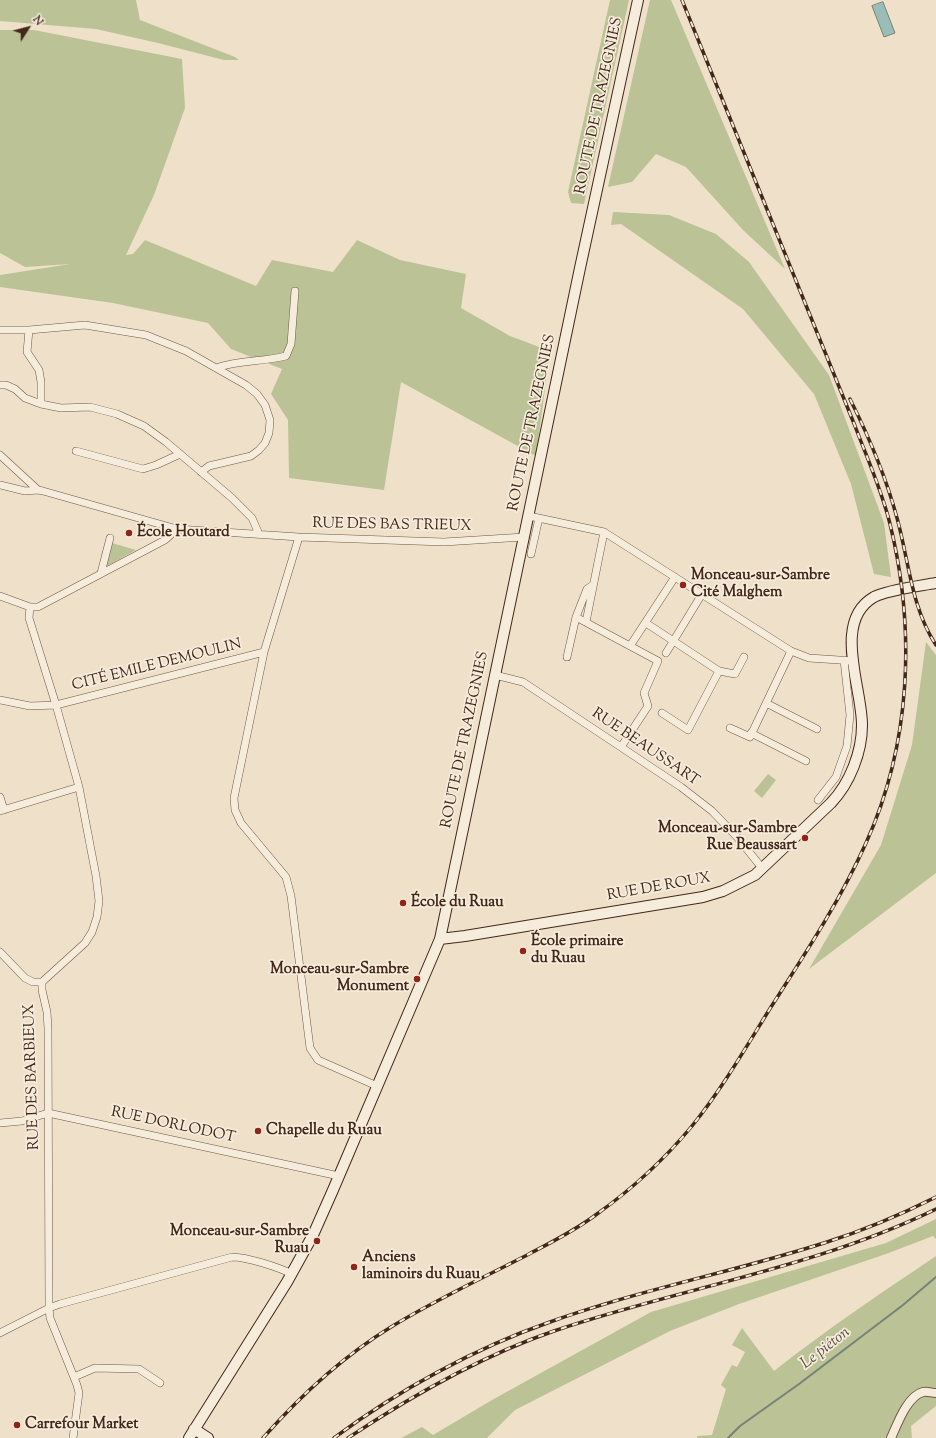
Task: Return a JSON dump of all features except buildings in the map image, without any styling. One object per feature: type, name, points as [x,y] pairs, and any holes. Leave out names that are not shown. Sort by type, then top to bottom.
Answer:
[{"type":"main road","name":"ROUTE DE TRAZEGNIES","points":[[192,1434],[292,1274],[320,1220],[440,938],[524,537],[534,517],[585,245],[638,0]]},
{"type":"main road","name":"RUE DE ROUX","points":[[440,938],[472,935],[706,897],[724,891],[745,880],[762,868],[833,801],[852,771],[860,745],[862,725],[849,660],[853,624],[858,613],[869,600],[884,593],[936,584]]},
{"type":"main road","points":[[192,1434],[208,1438]]},
{"type":"street","points":[[216,368],[228,364],[286,356],[291,344],[295,291]]},
{"type":"street","points":[[0,330],[29,330],[85,325],[146,335],[186,351],[246,385],[257,394],[265,405],[270,420],[269,433],[265,443],[251,456],[209,466],[202,472]]},
{"type":"street","points":[[29,330],[27,352],[39,370],[41,382],[41,404]]},
{"type":"street","points":[[0,385],[6,385],[15,389],[25,398],[41,404],[60,408],[90,407],[117,414],[144,426],[202,472],[252,518],[259,534]]},
{"type":"street","points":[[76,451],[143,469],[180,454]]},
{"type":"street","points":[[0,455],[38,490]]},
{"type":"street","points":[[0,485],[25,491],[38,490]]},
{"type":"street","name":"RUE DES BAS TRIEUX","points":[[38,490],[177,529],[299,537],[444,542],[524,537]]},
{"type":"street","points":[[531,554],[534,517],[604,532],[791,651],[809,658],[849,660]]},
{"type":"street","points":[[0,596],[30,607],[38,607],[165,540],[177,529]]},
{"type":"street","points":[[586,622],[604,532]]},
{"type":"street","points":[[299,537],[264,652],[234,798],[235,810],[241,823],[286,877],[292,896],[310,1048],[318,1060],[377,1086]]},
{"type":"street","points":[[101,573],[110,538]]},
{"type":"street","points":[[630,646],[675,577]]},
{"type":"street","points":[[567,657],[576,617],[587,589],[593,585]]},
{"type":"street","points":[[666,653],[702,594]]},
{"type":"street","name":"RUE DES BARBIEUX","points":[[30,607],[29,618],[79,786],[99,892],[97,917],[92,932],[85,943],[42,982],[47,1017],[49,1308],[50,1318],[79,1393],[73,1438]]},
{"type":"street","points":[[576,617],[658,661],[644,693],[648,706],[621,747]]},
{"type":"street","points":[[646,623],[719,670],[735,674],[744,657]]},
{"type":"street","points":[[730,728],[750,737],[791,651]]},
{"type":"street","name":"CITÉ EMILE DEMOULIN","points":[[0,700],[30,706],[56,705],[264,652]]},
{"type":"street","name":"RUE DE ROUX","points":[[818,800],[836,777],[847,746],[850,715],[849,660]]},
{"type":"street","points":[[662,713],[688,730],[719,670]]},
{"type":"street","name":"RUE BEAUSSART","points":[[496,675],[523,682],[681,787],[712,811],[738,838],[762,868]]},
{"type":"street","points":[[766,703],[817,728]]},
{"type":"street","points":[[751,733],[806,760]]},
{"type":"street","points":[[0,797],[2,811],[79,786]]},
{"type":"street","points":[[0,952],[25,978],[32,982],[42,982]]},
{"type":"street","points":[[0,1124],[22,1121],[48,1113]]},
{"type":"street","name":"RUE DORLODOT","points":[[48,1113],[339,1176]]},
{"type":"street","points":[[0,1333],[49,1308],[232,1257],[239,1257],[292,1274]]},
{"type":"street","points":[[74,1377],[95,1368],[139,1369],[160,1383]]},
{"type":"street","points":[[891,1438],[903,1412],[912,1400],[923,1392],[936,1393]]},
{"type":"green space","points":[[0,0],[136,0],[140,20],[235,57],[239,60],[224,60],[96,29],[0,21]]},
{"type":"green space","points":[[610,0],[629,0],[584,204],[571,203],[568,192]]},
{"type":"green space","points":[[650,0],[671,0],[785,269],[743,230],[686,167],[656,154],[632,182],[608,187]]},
{"type":"green space","points":[[0,30],[34,30],[182,59],[185,108],[154,195],[126,255],[133,254],[145,240],[256,286],[272,260],[333,272],[357,240],[400,260],[466,274],[461,308],[510,336],[550,351],[536,456],[401,382],[384,490],[289,478],[288,420],[271,394],[282,369],[231,349],[208,323],[113,303],[0,287],[0,275],[70,264],[25,267],[0,253]]},
{"type":"green space","points":[[613,212],[669,215],[716,234],[749,262],[829,375],[884,523],[891,577],[874,574],[851,484],[814,394],[743,309],[621,224],[611,225]]},
{"type":"green space","points":[[112,543],[136,550],[105,567]]},
{"type":"green space","points":[[926,642],[936,655],[936,873],[809,969],[881,845],[912,745]]},
{"type":"green space","points":[[768,774],[776,780],[762,798],[754,791]]},
{"type":"green space","points":[[936,1219],[936,1239],[933,1236],[886,1254],[739,1304],[670,1331],[515,1410],[487,1438],[401,1438],[422,1427],[433,1435],[492,1400],[651,1312],[886,1243]]},
{"type":"green space","points":[[936,1256],[936,1406],[911,1426],[912,1438],[697,1438],[697,1436],[712,1435],[726,1389],[721,1385],[732,1365],[737,1367],[745,1352],[732,1345],[742,1328],[774,1371],[834,1326]]},
{"type":"water","points":[[883,2],[895,33],[884,37],[872,6]]},
{"type":"waterway","name":"Le piéton","points":[[728,1438],[740,1426],[799,1384],[903,1305],[936,1277]]},
{"type":"railway","points":[[263,1438],[307,1392],[339,1364],[373,1339],[391,1327],[459,1289],[564,1236],[597,1214],[623,1194],[670,1151],[692,1126],[724,1083],[809,947],[856,865],[881,805],[892,766],[900,727],[905,686],[906,645],[904,605],[890,524],[879,487],[855,426],[682,0]]},
{"type":"railway","points":[[850,399],[864,428],[888,487],[897,518],[916,599],[921,615],[936,645]]},
{"type":"railway","points":[[334,1438],[410,1387],[493,1344],[550,1322],[618,1300],[824,1243],[881,1222],[936,1197]]},
{"type":"railway","points":[[348,1438],[422,1392],[500,1352],[527,1341],[602,1316],[747,1276],[843,1247],[936,1209]]},
{"type":"place","name":"École Houtard","points":[[129,533]]},
{"type":"place","name":"Monceau-sur-Sambre Cité Malghem","points":[[683,585]]},
{"type":"place","name":"Monceau-sur-Sambre Rue Beaussart","points":[[805,838]]},
{"type":"place","name":"École du Ruau","points":[[403,903]]},
{"type":"place","name":"École primaire du Ruau","points":[[523,951]]},
{"type":"place","name":"Monceau-sur-Sambre Monument","points":[[417,979]]},
{"type":"place","name":"Chapelle du Ruau","points":[[258,1131]]},
{"type":"place","name":"Monceau-sur-Sambre Ruau","points":[[317,1241]]},
{"type":"place","name":"Anciens laminoirs du Ruau","points":[[354,1267]]},
{"type":"place","name":"Carrefour Market","points":[[17,1425]]}]
